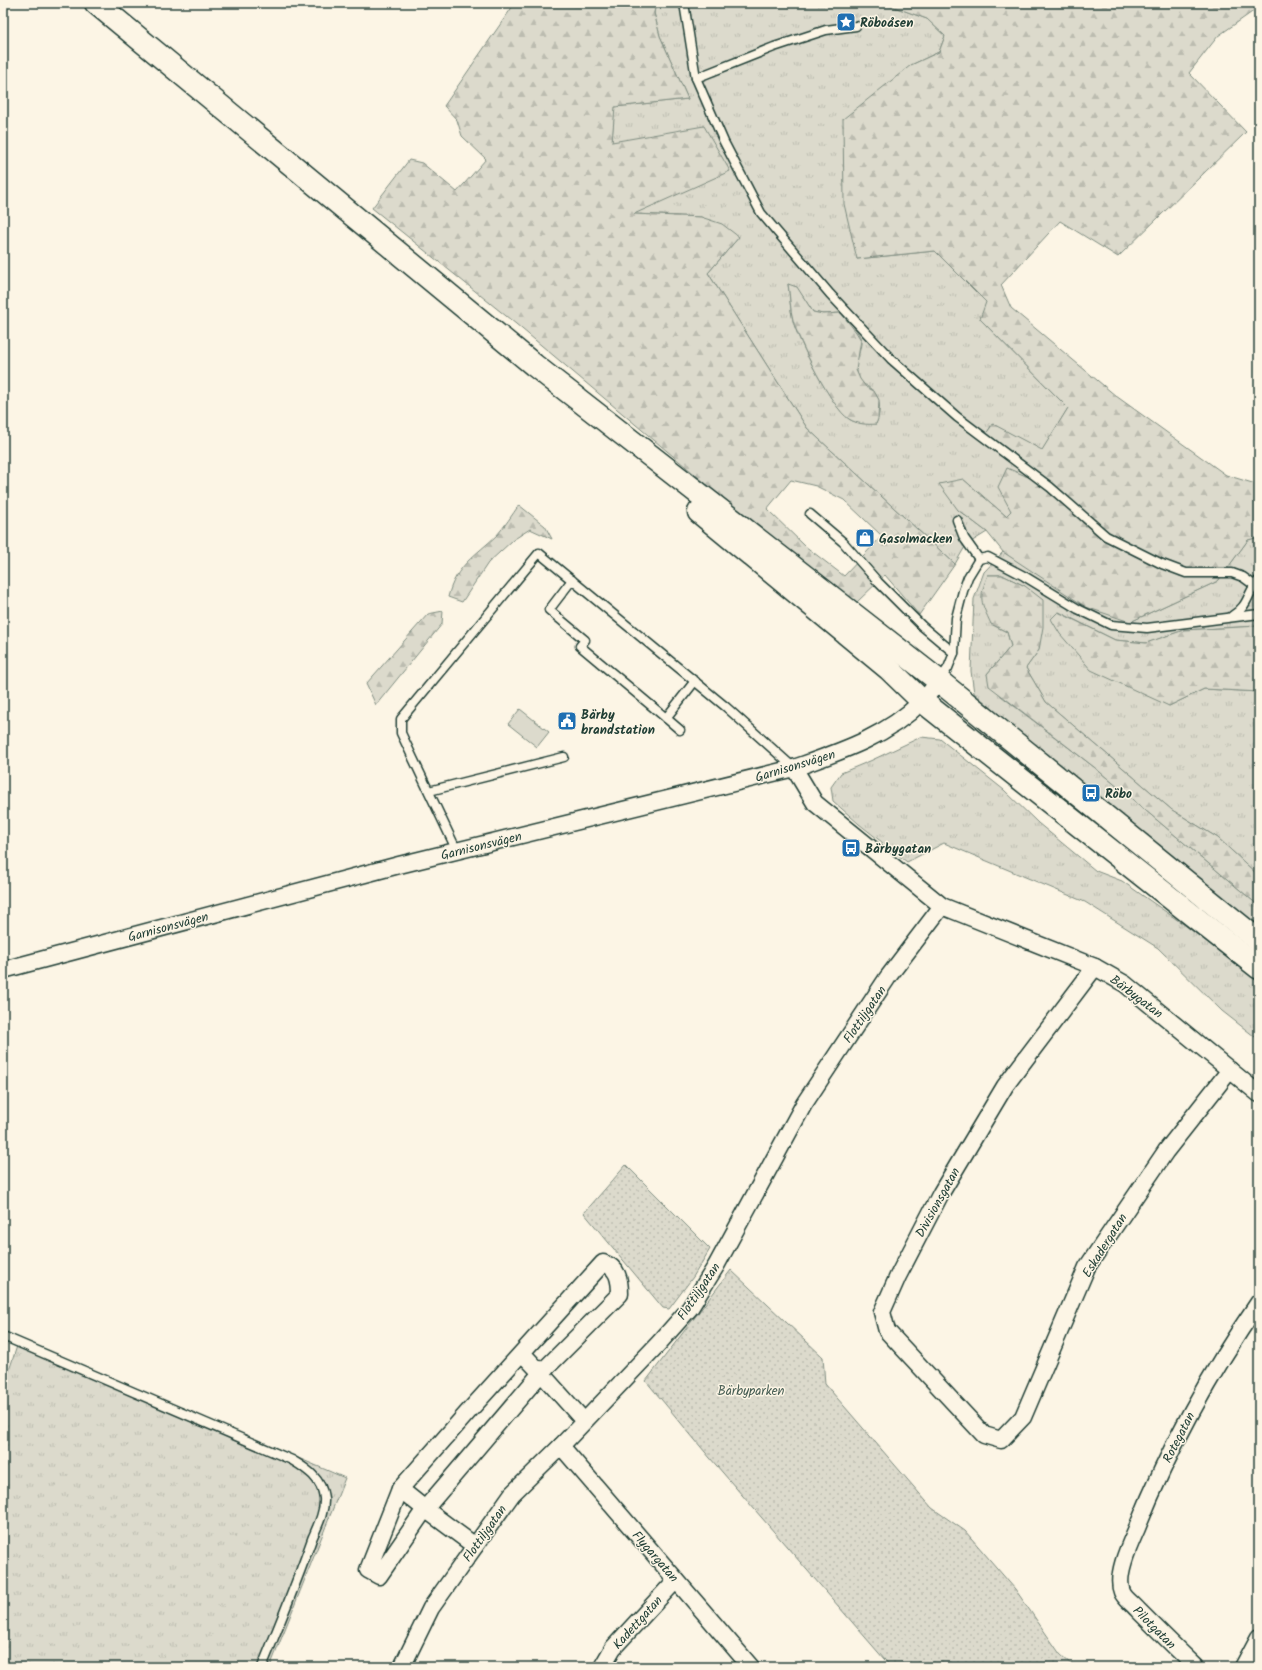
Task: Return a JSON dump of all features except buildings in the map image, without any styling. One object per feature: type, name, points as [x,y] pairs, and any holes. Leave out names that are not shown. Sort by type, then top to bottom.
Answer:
[{"type":"main road","points":[[96,3],[534,364],[939,681],[1259,941]]},
{"type":"main road","points":[[534,364],[675,492],[889,669],[922,701],[1259,968]]},
{"type":"street","name":"Garnisonsvägen","points":[[3,970],[457,851],[794,768],[849,749],[883,732],[908,715],[939,681]]},
{"type":"street","name":"Bärbygatan","points":[[794,768],[815,803],[942,906],[1095,967],[1125,984],[1259,1094]]},
{"type":"street","name":"Flottiljgatan","points":[[402,1667],[431,1608],[512,1494],[561,1446],[659,1343],[690,1308],[716,1266],[804,1104],[888,977],[942,906]]},
{"type":"street","name":"Divisionsgatan","points":[[984,1435],[887,1331],[882,1312],[898,1276],[941,1193],[1005,1086],[1095,967]]},
{"type":"street","name":"Eskadergatan","points":[[984,1435],[1001,1440],[1023,1417],[1087,1267],[1166,1151],[1230,1070]]},
{"type":"street","points":[[603,1263],[610,1265],[620,1280],[620,1294],[541,1373],[425,1509],[379,1576],[368,1570],[400,1489],[522,1353],[603,1263]]},
{"type":"street","name":"Rotegatan","points":[[1119,1582],[1124,1562],[1153,1487],[1182,1427],[1230,1343],[1259,1302]]},
{"type":"street","points":[[522,1353],[584,1421]]},
{"type":"street","name":"Flygargatan","points":[[561,1446],[751,1667]]},
{"type":"street","points":[[400,1489],[475,1546]]},
{"type":"street","name":"Kadettgatan","points":[[602,1667],[613,1648],[676,1580]]},
{"type":"street","name":"Pilotgatan","points":[[1119,1582],[1122,1593],[1164,1637],[1196,1667]]},
{"type":"street","points":[[1243,1667],[1259,1637]]},
{"type":"lane","points":[[684,3],[696,78],[724,142],[762,213],[830,294],[891,359],[957,417],[1050,487],[1106,536],[1162,564],[1186,573],[1232,572],[1257,582],[1251,589],[1248,599],[1241,610],[1227,618]]},
{"type":"lane","points":[[696,78],[826,30],[856,26]]},
{"type":"lane","points":[[810,514],[843,542],[883,587],[922,626],[954,653]]},
{"type":"lane","points":[[957,520],[964,538],[979,560]]},
{"type":"lane","points":[[457,851],[401,732],[401,719],[539,553],[695,681],[794,768]]},
{"type":"lane","points":[[939,681],[948,668],[954,653],[956,618],[968,577],[979,560],[988,557],[1003,564],[1078,609],[1111,625],[1147,628],[1259,614]]},
{"type":"lane","points":[[572,580],[549,610],[585,640],[580,646],[680,730]]},
{"type":"lane","points":[[666,718],[695,681]]},
{"type":"lane","points":[[429,791],[564,757]]},
{"type":"lane","points":[[3,1336],[292,1460],[310,1472],[319,1483],[324,1499],[321,1515],[307,1555],[262,1667]]},
{"type":"green space","points":[[515,3],[656,3],[654,13],[660,36],[688,99],[615,107],[612,142],[704,126],[730,171],[634,214],[701,217],[722,224],[739,237],[708,273],[807,428],[955,564],[919,615],[885,575],[856,603],[730,504],[516,324],[372,208],[409,160],[422,163],[457,192],[486,159],[462,136],[457,120],[444,106]],"holes":[[[791,480],[816,486],[844,500],[882,536],[844,576],[805,546],[767,509]]]},
{"type":"green space","points":[[656,3],[883,3],[927,19],[945,36],[939,52],[911,65],[857,259],[935,251],[987,302],[980,319],[1068,408],[1042,451],[992,424],[986,435],[1037,472],[1033,480],[1007,469],[1011,511],[1006,516],[963,479],[958,510],[987,532],[966,545],[955,564],[807,428],[708,273],[739,237],[701,217],[633,214],[612,142],[614,107],[688,99],[660,36],[654,13]],"holes":[[[788,284],[802,295],[813,312],[823,314],[841,313],[858,333],[861,344],[856,367],[858,376],[862,382],[877,395],[879,412],[876,424],[858,423],[849,419],[834,402],[816,373],[796,331],[792,316]]]},
{"type":"green space","points":[[883,3],[1259,3],[1259,13],[1255,10],[1218,36],[1189,73],[1246,132],[1118,257],[1060,221],[1001,285],[1011,308],[1116,396],[1226,475],[1259,485],[1259,537],[1248,540],[1218,581],[1130,622],[1086,607],[1003,552],[987,532],[958,510],[939,484],[963,479],[1006,516],[1011,511],[998,487],[1007,468],[1033,479],[1037,472],[985,435],[993,424],[1042,450],[1068,408],[980,319],[986,302],[935,251],[857,259],[844,204],[843,119],[911,65],[939,52],[945,36],[927,19]]},
{"type":"green space","points":[[788,284],[797,287],[813,312],[823,314],[841,313],[856,332],[861,340],[856,370],[866,387],[874,391],[879,400],[878,419],[876,424],[862,424],[849,419],[842,413],[825,389],[796,330],[792,316]]},
{"type":"green space","points":[[519,505],[545,526],[552,539],[530,529],[513,540],[488,563],[462,602],[448,597],[461,569],[474,555],[497,535]]},
{"type":"green space","points":[[1259,537],[1259,626],[1184,630],[1147,643],[1115,640],[1059,612],[1169,706],[1204,689],[1259,692],[1259,876],[1218,838],[1172,810],[1046,702],[1026,668],[1039,650],[1025,586],[1002,575],[988,575],[991,624],[1007,632],[1011,646],[987,674],[1001,696],[1094,767],[1259,906],[1259,933],[974,693],[971,671],[974,599],[984,572],[1003,552],[1130,622],[1218,581],[1248,540]]},
{"type":"green space","points":[[988,575],[1002,575],[1025,586],[1043,600],[1043,627],[1039,650],[1026,668],[1046,702],[1172,810],[1218,838],[1259,876],[1259,906],[1094,767],[989,686],[987,674],[1011,646],[1007,632],[991,624],[983,605],[982,595]]},
{"type":"green space","points":[[443,611],[442,624],[376,705],[366,684],[428,614]]},
{"type":"green space","points":[[1058,612],[1115,640],[1146,643],[1184,630],[1259,626],[1259,692],[1204,689],[1169,706],[1091,670],[1060,634],[1051,619]]},
{"type":"green space","points":[[520,709],[549,732],[537,747],[508,724]]},
{"type":"green space","points":[[921,737],[940,739],[1004,790],[1038,823],[1096,871],[1122,881],[1186,926],[1259,982],[1259,1040],[1222,1011],[1158,948],[1085,902],[944,843],[907,862],[859,824],[833,801],[831,787],[841,773]]},
{"type":"green space","points":[[626,1165],[710,1249],[693,1277],[669,1309],[663,1308],[584,1213]]},
{"type":"green space","name":"Bärbyparken","points":[[731,1270],[823,1357],[825,1384],[932,1508],[965,1531],[1015,1589],[1060,1654],[1074,1667],[891,1667],[710,1458],[646,1381]]},
{"type":"green space","points":[[18,1338],[345,1478],[270,1667],[3,1667],[3,1389],[17,1346]]},
{"type":"place","name":"Röboåsen","points":[[846,22]]},
{"type":"place","name":"Gasolmacken","points":[[865,538]]},
{"type":"place","name":"Bärby brandstation","points":[[567,721]]},
{"type":"place","name":"Röbo","points":[[1091,793]]},
{"type":"place","name":"Bärbygatan","points":[[851,848]]}]
